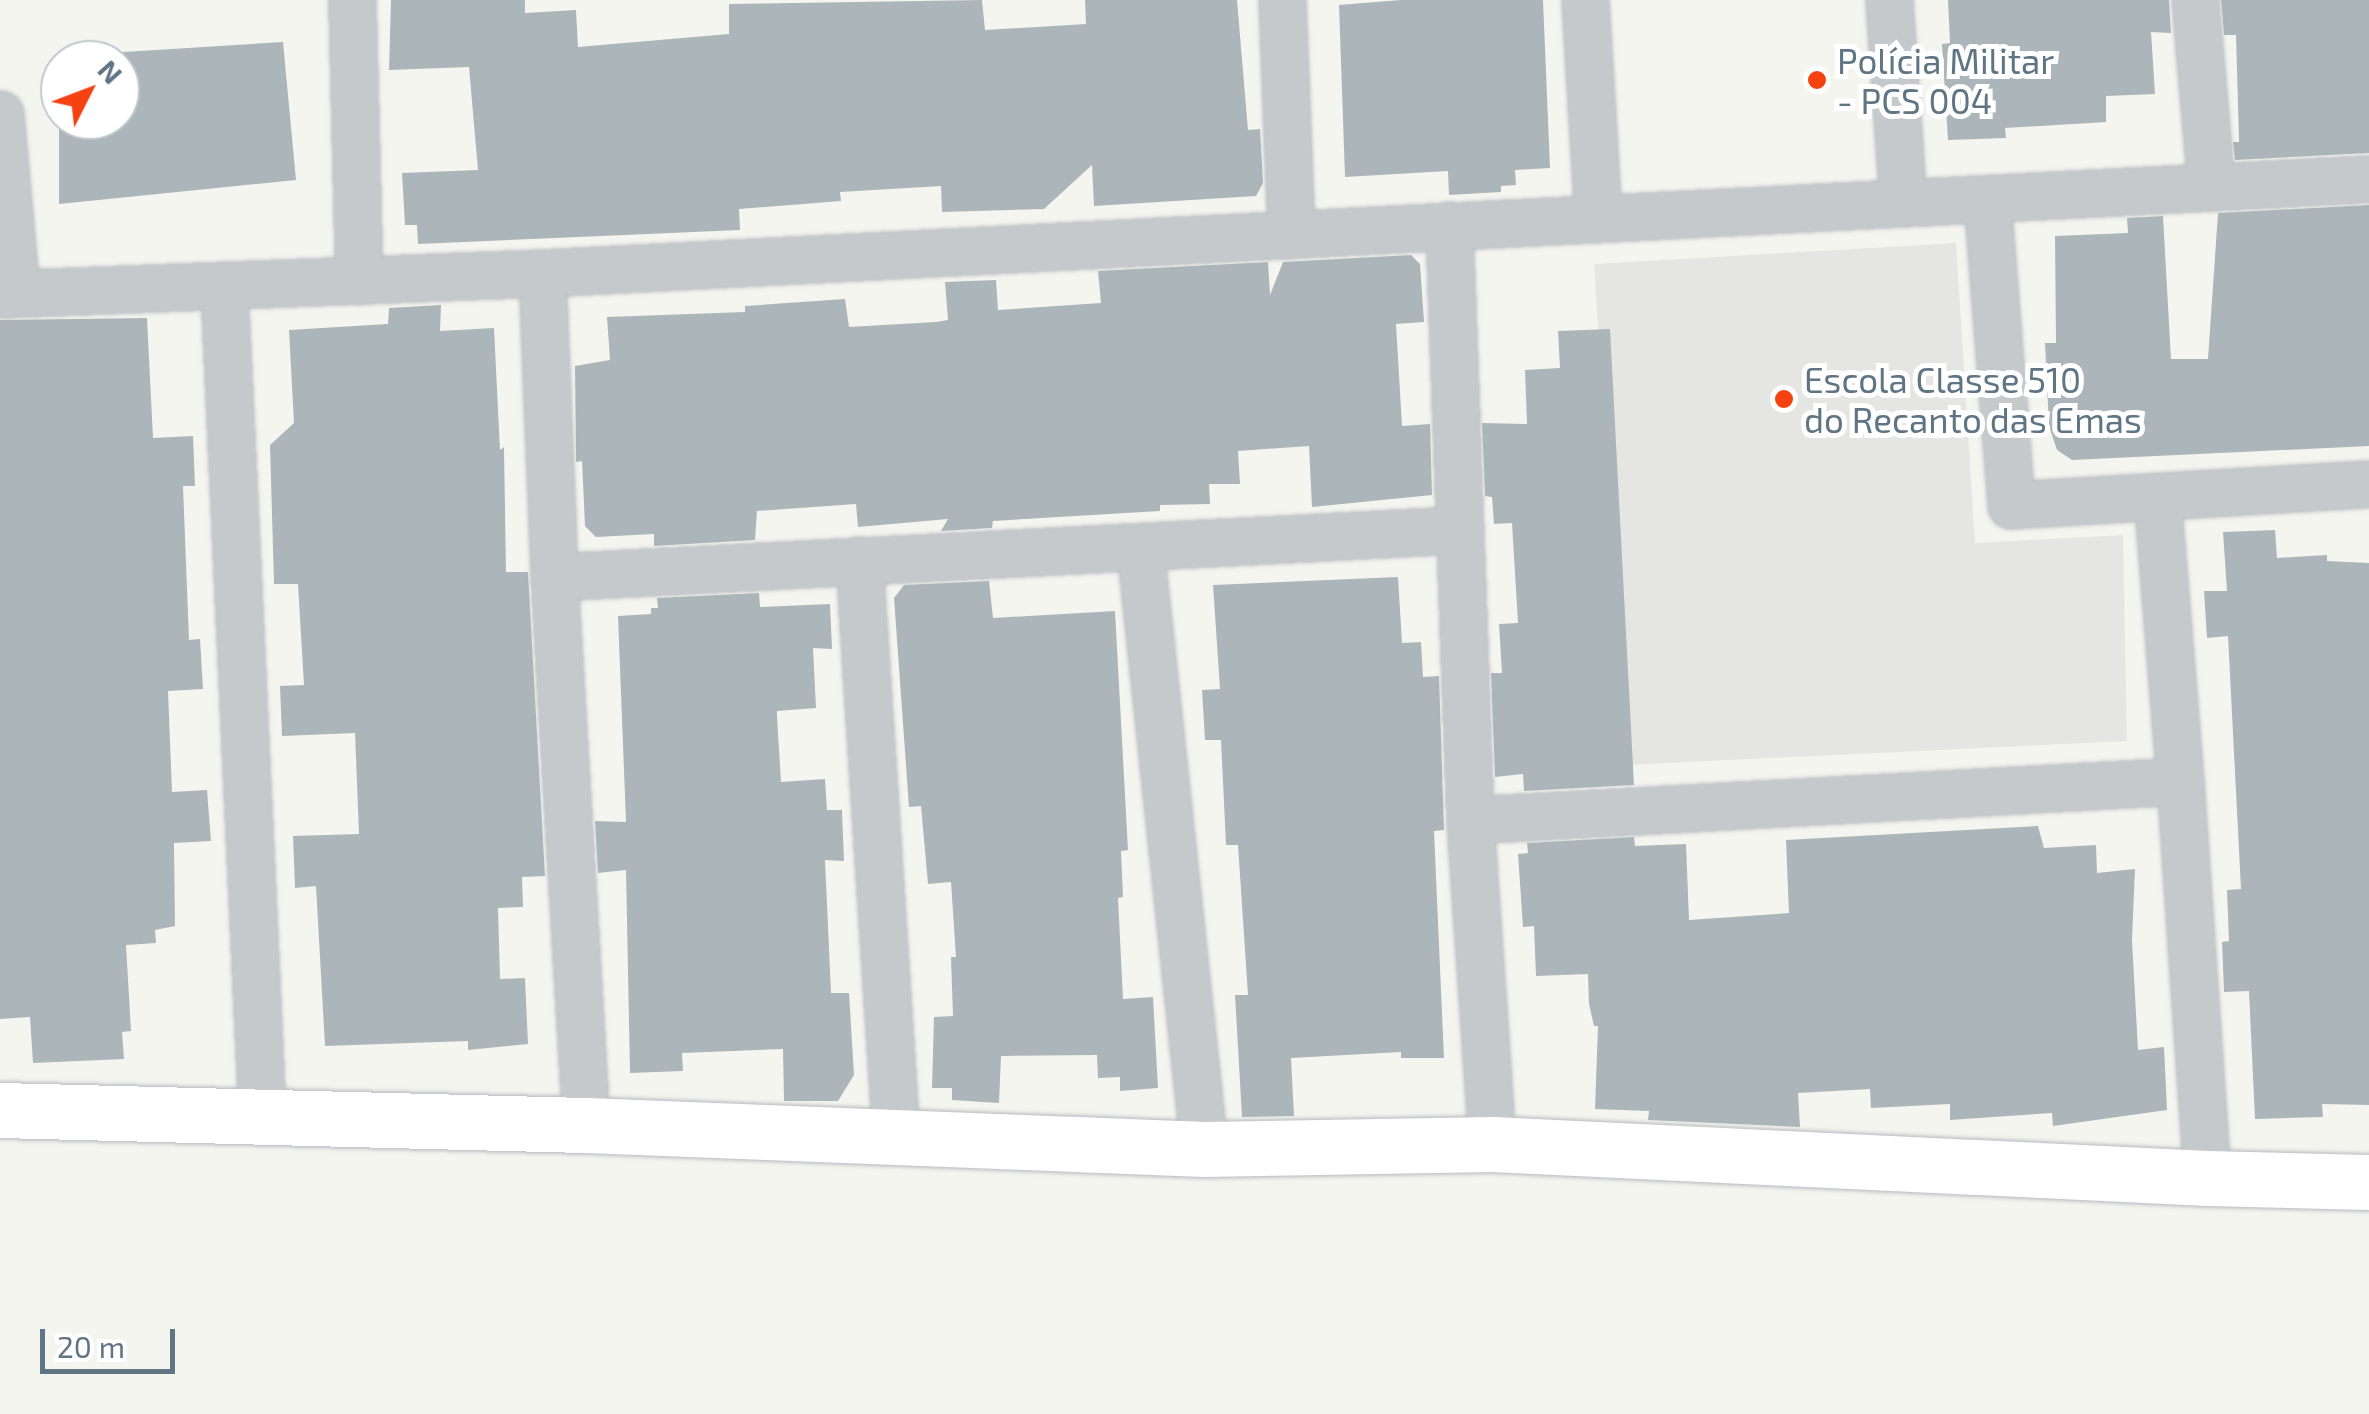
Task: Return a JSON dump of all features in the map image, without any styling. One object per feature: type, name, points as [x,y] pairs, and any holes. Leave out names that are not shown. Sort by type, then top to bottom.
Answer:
[{"type":"street","points":[[352,0],[359,281]]},
{"type":"street","points":[[1282,0],[1291,234]]},
{"type":"street","points":[[1585,0],[1598,218]]},
{"type":"street","points":[[1889,0],[1902,203]]},
{"type":"street","points":[[2196,0],[2211,187]]},
{"type":"street","points":[[0,114],[8,294],[542,273],[2369,179]]},
{"type":"street","points":[[1987,198],[2011,505],[2369,484]]},
{"type":"street","points":[[1449,224],[1470,820],[1492,1144]]},
{"type":"street","points":[[542,273],[554,577],[586,1126]]},
{"type":"street","points":[[224,287],[262,1115]]},
{"type":"street","points":[[2157,497],[2207,1178]]},
{"type":"street","points":[[554,577],[1458,530]]},
{"type":"street","points":[[1140,547],[1204,1149]]},
{"type":"street","points":[[859,560],[896,1138]]},
{"type":"street","points":[[1470,820],[2180,781]]},
{"type":"street","points":[[0,1110],[262,1115],[1204,1149],[1492,1144],[2207,1178],[2369,1182]]},
{"type":"shaded area","name":"Escola Classe 510 do Recanto das Emas","points":[[1956,243],[1975,543],[2123,535],[2127,741],[1626,765],[1594,264]]},
{"type":"building","points":[[391,0],[525,0],[525,13],[576,10],[578,47],[729,34],[729,4],[982,0],[985,30],[1086,24],[1085,0],[1237,0],[1248,130],[1260,129],[1263,183],[1256,196],[1094,206],[1092,165],[1044,209],[942,212],[941,186],[840,192],[841,201],[739,209],[740,230],[418,244],[417,225],[405,225],[402,173],[478,170],[469,67],[389,70]]},
{"type":"building","points":[[1401,0],[1543,0],[1550,168],[1515,170],[1516,185],[1501,186],[1501,192],[1449,195],[1448,171],[1345,177],[1339,5]]},
{"type":"building","points":[[1948,0],[2169,0],[2171,33],[2151,32],[2155,94],[2106,96],[2106,122],[2005,128],[2006,138],[1948,140],[1942,44],[1950,43]]},
{"type":"building","points":[[2221,0],[2369,0],[2369,153],[2235,160],[2233,142],[2239,142],[2236,35],[2224,35]]},
{"type":"building","points":[[283,42],[296,180],[59,204],[59,140],[140,140],[140,51]]},
{"type":"building","points":[[2369,205],[2369,446],[2072,460],[2057,450],[2049,426],[2045,343],[2056,343],[2055,236],[2128,233],[2127,218],[2163,216],[2171,359],[2208,359],[2218,213]]},
{"type":"building","points":[[1411,255],[1420,264],[1424,322],[1396,324],[1402,426],[1430,424],[1432,495],[1312,507],[1309,446],[1238,451],[1240,484],[1209,484],[1210,504],[1160,505],[1160,511],[993,521],[992,528],[941,531],[948,519],[858,527],[856,504],[757,511],[755,540],[654,546],[654,534],[596,537],[585,526],[582,461],[576,462],[575,366],[610,360],[607,317],[745,312],[745,306],[845,299],[849,327],[936,322],[948,320],[945,282],[996,280],[998,310],[1101,303],[1098,271],[1268,262],[1270,295],[1283,262]]},
{"type":"building","points":[[441,305],[440,331],[494,328],[500,450],[504,447],[506,572],[528,572],[545,876],[522,877],[523,907],[498,908],[500,979],[525,978],[528,1044],[468,1050],[468,1041],[325,1046],[316,886],[295,888],[293,836],[359,834],[355,733],[282,736],[280,686],[304,685],[298,584],[274,584],[270,445],[294,423],[289,330],[388,324],[389,308]]},
{"type":"building","points":[[147,318],[153,438],[193,436],[195,486],[183,486],[189,640],[200,639],[203,689],[168,691],[172,792],[207,790],[211,841],[174,843],[175,926],[155,930],[156,943],[126,945],[131,1031],[122,1032],[124,1059],[33,1063],[30,1017],[0,1019],[0,320]]},
{"type":"building","points":[[1610,329],[1634,785],[1524,791],[1523,774],[1495,777],[1491,673],[1502,673],[1499,624],[1518,623],[1512,523],[1494,524],[1492,497],[1485,496],[1482,423],[1527,424],[1525,370],[1560,368],[1558,331]]},
{"type":"building","points":[[2275,530],[2277,558],[2327,555],[2327,561],[2369,563],[2369,1105],[2322,1104],[2323,1117],[2255,1119],[2249,991],[2224,992],[2222,942],[2229,941],[2227,890],[2241,889],[2228,636],[2207,638],[2204,591],[2227,591],[2223,532]]},
{"type":"building","points":[[1398,577],[1402,643],[1421,642],[1423,677],[1439,676],[1444,830],[1434,831],[1444,1058],[1401,1058],[1401,1052],[1291,1058],[1294,1116],[1242,1117],[1235,995],[1248,995],[1238,845],[1226,845],[1221,740],[1205,740],[1202,690],[1220,689],[1213,585]]},
{"type":"building","points":[[989,581],[993,618],[1115,611],[1128,850],[1121,851],[1123,897],[1118,898],[1123,999],[1153,997],[1158,1088],[1120,1091],[1120,1077],[1098,1078],[1097,1055],[1001,1056],[999,1103],[952,1100],[952,1088],[932,1088],[934,1017],[953,1016],[951,957],[956,957],[951,882],[928,884],[921,806],[909,807],[894,598],[904,585]]},
{"type":"building","points":[[759,593],[760,607],[830,604],[832,649],[813,648],[816,708],[777,711],[777,717],[781,782],[825,779],[827,810],[842,810],[844,861],[825,860],[831,993],[849,993],[854,1075],[838,1101],[784,1101],[783,1049],[682,1053],[683,1071],[630,1073],[626,870],[598,873],[595,821],[626,822],[618,616],[651,614],[651,608],[658,608],[657,598]]},
{"type":"building","points":[[2038,826],[2044,848],[2096,845],[2097,873],[2135,869],[2132,940],[2138,1050],[2164,1047],[2167,1110],[2053,1126],[2052,1113],[1950,1120],[1950,1104],[1871,1108],[1870,1089],[1798,1093],[1800,1127],[1648,1120],[1649,1111],[1595,1109],[1598,1026],[1594,1026],[1589,1004],[1588,974],[1536,976],[1534,926],[1523,927],[1518,854],[1528,853],[1527,843],[1634,837],[1635,846],[1686,844],[1689,920],[1789,913],[1786,840]]},
{"type":"place","name":"Polícia Militar - PCS 004","points":[[1817,80]]},
{"type":"place","name":"Escola Classe 510 do Recanto das Emas","points":[[1784,399]]}]
